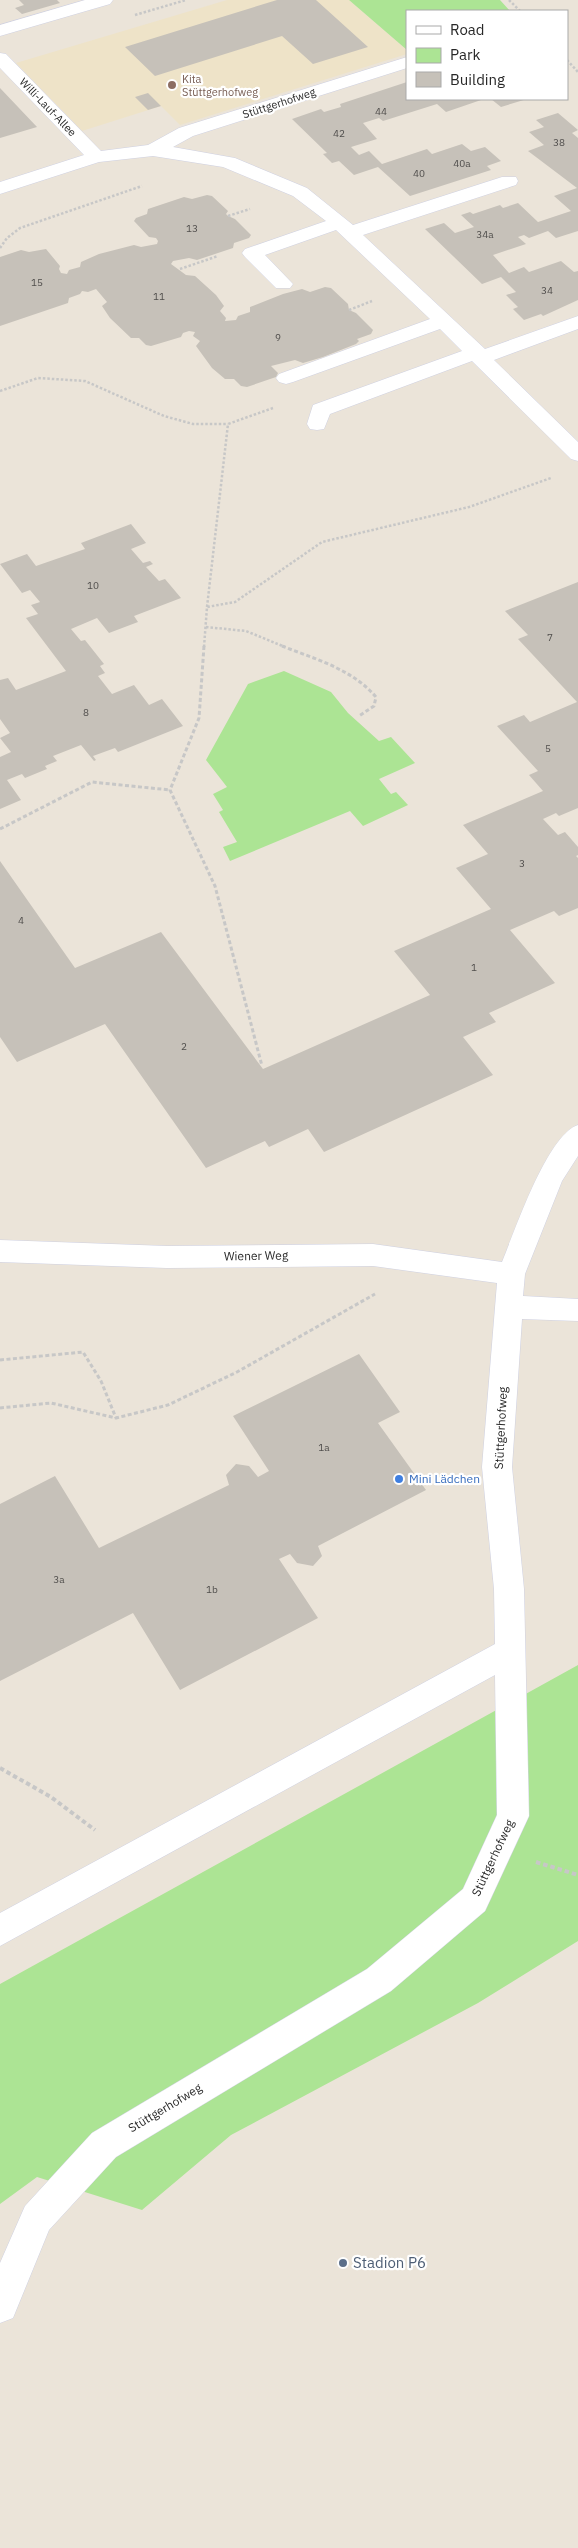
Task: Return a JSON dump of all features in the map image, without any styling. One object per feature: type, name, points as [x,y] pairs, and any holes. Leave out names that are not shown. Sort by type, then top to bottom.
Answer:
[{"type":"street","points":[[0,31],[104,0]]},
{"type":"street","name":"Willi-Lauf-Allee","points":[[0,58],[97,157]]},
{"type":"street","name":"Stüttgerhofweg","points":[[153,150],[186,132],[406,62]]},
{"type":"street","name":"Stüttgerhofweg","points":[[0,188],[97,157],[153,150],[228,162],[300,192],[344,228],[480,355],[578,454]]},
{"type":"street","points":[[283,284],[252,252],[509,181]]},
{"type":"street","points":[[286,378],[443,321]]},
{"type":"street","points":[[317,424],[320,410],[578,322]]},
{"type":"street","name":"Stüttgerhofweg","points":[[0,2305],[37,2218],[104,2145],[379,1980],[474,1900],[513,1816],[509,1589],[497,1467],[511,1274],[550,1177],[578,1135]]},
{"type":"street","name":"Wiener Weg","points":[[0,1251],[167,1257],[373,1255],[427,1264],[511,1274]]},
{"type":"street","points":[[509,1307],[578,1310]]},
{"type":"street","points":[[0,1930],[511,1651]]},
{"type":"path","points":[[509,0],[519,10]]},
{"type":"path","points":[[568,61],[578,72]]},
{"type":"path","points":[[0,248],[7,238],[20,228],[143,186],[187,154]]},
{"type":"path","points":[[0,391],[38,378],[85,381],[164,416],[192,424],[228,424]]},
{"type":"path","points":[[262,1066],[214,886],[170,790],[200,718],[207,607],[235,602],[322,542],[469,507],[560,475]]},
{"type":"path","points":[[206,627],[246,631],[347,672],[366,685],[376,697],[374,706],[359,716]]},
{"type":"path","points":[[0,829],[92,782],[170,790]]},
{"type":"path","points":[[0,1408],[51,1403],[116,1418],[168,1405],[237,1372],[427,1264]]},
{"type":"path","points":[[0,1360],[83,1352],[101,1381],[116,1418]]},
{"type":"path","points":[[0,1768],[51,1798],[104,1836],[129,1861]]},
{"type":"shaded area","name":"Kita Stüttgerhofweg","points":[[227,0],[349,0],[406,49],[406,54],[180,125],[161,106],[82,131],[16,63]]},
{"type":"green space","points":[[349,0],[500,0],[509,10],[406,10],[406,49]]},
{"type":"green space","points":[[284,671],[331,692],[348,713],[379,741],[391,737],[415,763],[379,779],[391,794],[396,792],[408,805],[363,826],[350,811],[230,861],[223,847],[237,842],[219,812],[223,810],[213,794],[227,787],[206,760],[248,684]]},
{"type":"green space","points":[[578,1665],[578,1941],[478,2003],[231,2135],[142,2210],[37,2177],[0,2204],[0,1984]]},
{"type":"building","points":[[19,0],[57,0],[60,3],[22,14],[15,8],[24,5]]},
{"type":"building","points":[[277,0],[316,0],[368,47],[313,64],[282,36],[155,76],[125,47]]},
{"type":"building","points":[[406,82],[406,100],[481,100],[446,112],[437,104],[383,121],[379,118],[363,123],[377,139],[351,147],[359,155],[369,151],[382,164],[427,149],[432,154],[462,144],[471,151],[485,147],[501,161],[487,166],[491,170],[410,196],[378,167],[354,175],[339,161],[332,163],[323,154],[327,153],[292,119],[321,109],[324,112],[341,107],[340,104]]},
{"type":"building","points":[[0,88],[37,127],[0,138]]},
{"type":"building","points":[[148,93],[161,106],[148,110],[135,97]]},
{"type":"building","points":[[492,100],[524,100],[501,107]]},
{"type":"building","points":[[558,113],[578,130],[572,133],[578,138],[578,231],[556,238],[548,231],[529,238],[524,235],[518,237],[526,244],[493,255],[509,273],[524,267],[529,272],[561,261],[574,272],[578,271],[578,300],[543,316],[541,314],[524,320],[513,309],[518,307],[506,295],[516,292],[501,277],[482,284],[425,229],[444,223],[455,233],[474,227],[461,215],[470,212],[473,214],[500,205],[503,208],[518,203],[538,222],[571,211],[554,196],[577,188],[528,151],[544,145],[529,132],[544,127],[536,120]]},
{"type":"building","points":[[207,195],[212,196],[228,211],[226,214],[228,216],[235,219],[251,235],[249,238],[234,243],[233,248],[197,260],[189,258],[173,261],[171,264],[186,275],[195,276],[216,295],[224,306],[220,311],[226,318],[225,321],[236,320],[238,316],[250,312],[250,307],[283,294],[302,289],[310,292],[325,287],[331,288],[348,304],[349,310],[356,313],[373,330],[371,334],[357,339],[359,341],[356,344],[323,357],[303,363],[295,360],[271,366],[278,373],[276,377],[247,387],[241,386],[234,379],[225,379],[212,368],[196,346],[200,341],[193,336],[195,332],[189,331],[183,333],[181,337],[151,346],[146,345],[139,338],[131,338],[110,318],[102,306],[107,302],[96,289],[88,292],[82,291],[80,294],[69,298],[68,303],[0,326],[0,257],[21,250],[29,252],[46,249],[60,266],[61,273],[67,274],[69,270],[80,267],[81,262],[99,254],[134,245],[141,247],[157,244],[156,238],[149,237],[134,221],[136,218],[147,214],[148,209],[184,197],[192,199]]},
{"type":"building","points":[[131,524],[146,543],[131,549],[143,563],[150,561],[153,564],[146,567],[159,581],[165,579],[181,598],[134,616],[138,622],[109,633],[97,618],[71,629],[81,641],[85,640],[104,664],[100,666],[105,673],[98,676],[112,694],[134,685],[149,705],[162,699],[183,726],[118,752],[115,748],[93,756],[96,760],[94,761],[81,745],[53,756],[57,761],[45,766],[47,769],[25,778],[22,774],[7,780],[21,800],[0,809],[0,757],[11,752],[0,738],[10,733],[0,719],[0,680],[8,678],[16,690],[66,671],[26,618],[38,614],[31,605],[40,602],[30,590],[22,593],[0,564],[27,554],[36,566],[85,549],[81,543]]},
{"type":"building","points":[[578,582],[578,808],[559,816],[556,813],[543,819],[558,835],[565,832],[578,847],[578,855],[576,856],[578,858],[578,908],[559,916],[554,911],[510,930],[555,983],[489,1013],[496,1022],[463,1037],[493,1075],[324,1152],[308,1129],[269,1147],[265,1141],[206,1168],[105,1024],[17,1062],[0,1037],[0,861],[75,968],[161,932],[263,1069],[430,995],[394,951],[491,909],[456,868],[488,854],[463,825],[543,791],[529,775],[538,771],[497,726],[524,715],[530,722],[577,702],[518,639],[528,635],[505,611]]},
{"type":"building","points":[[359,1354],[400,1412],[378,1423],[426,1490],[318,1546],[322,1556],[313,1566],[297,1563],[290,1554],[279,1559],[318,1618],[180,1690],[133,1613],[0,1681],[0,1504],[55,1476],[99,1548],[229,1485],[226,1475],[236,1464],[249,1466],[258,1477],[269,1471],[233,1416]]},
{"type":"place","name":"Kita Stüttgerhofweg","points":[[172,85]]},
{"type":"place","name":"Mini Lädchen","points":[[399,1479]]},
{"type":"place","name":"Stadion P6","points":[[343,2263]]}]
